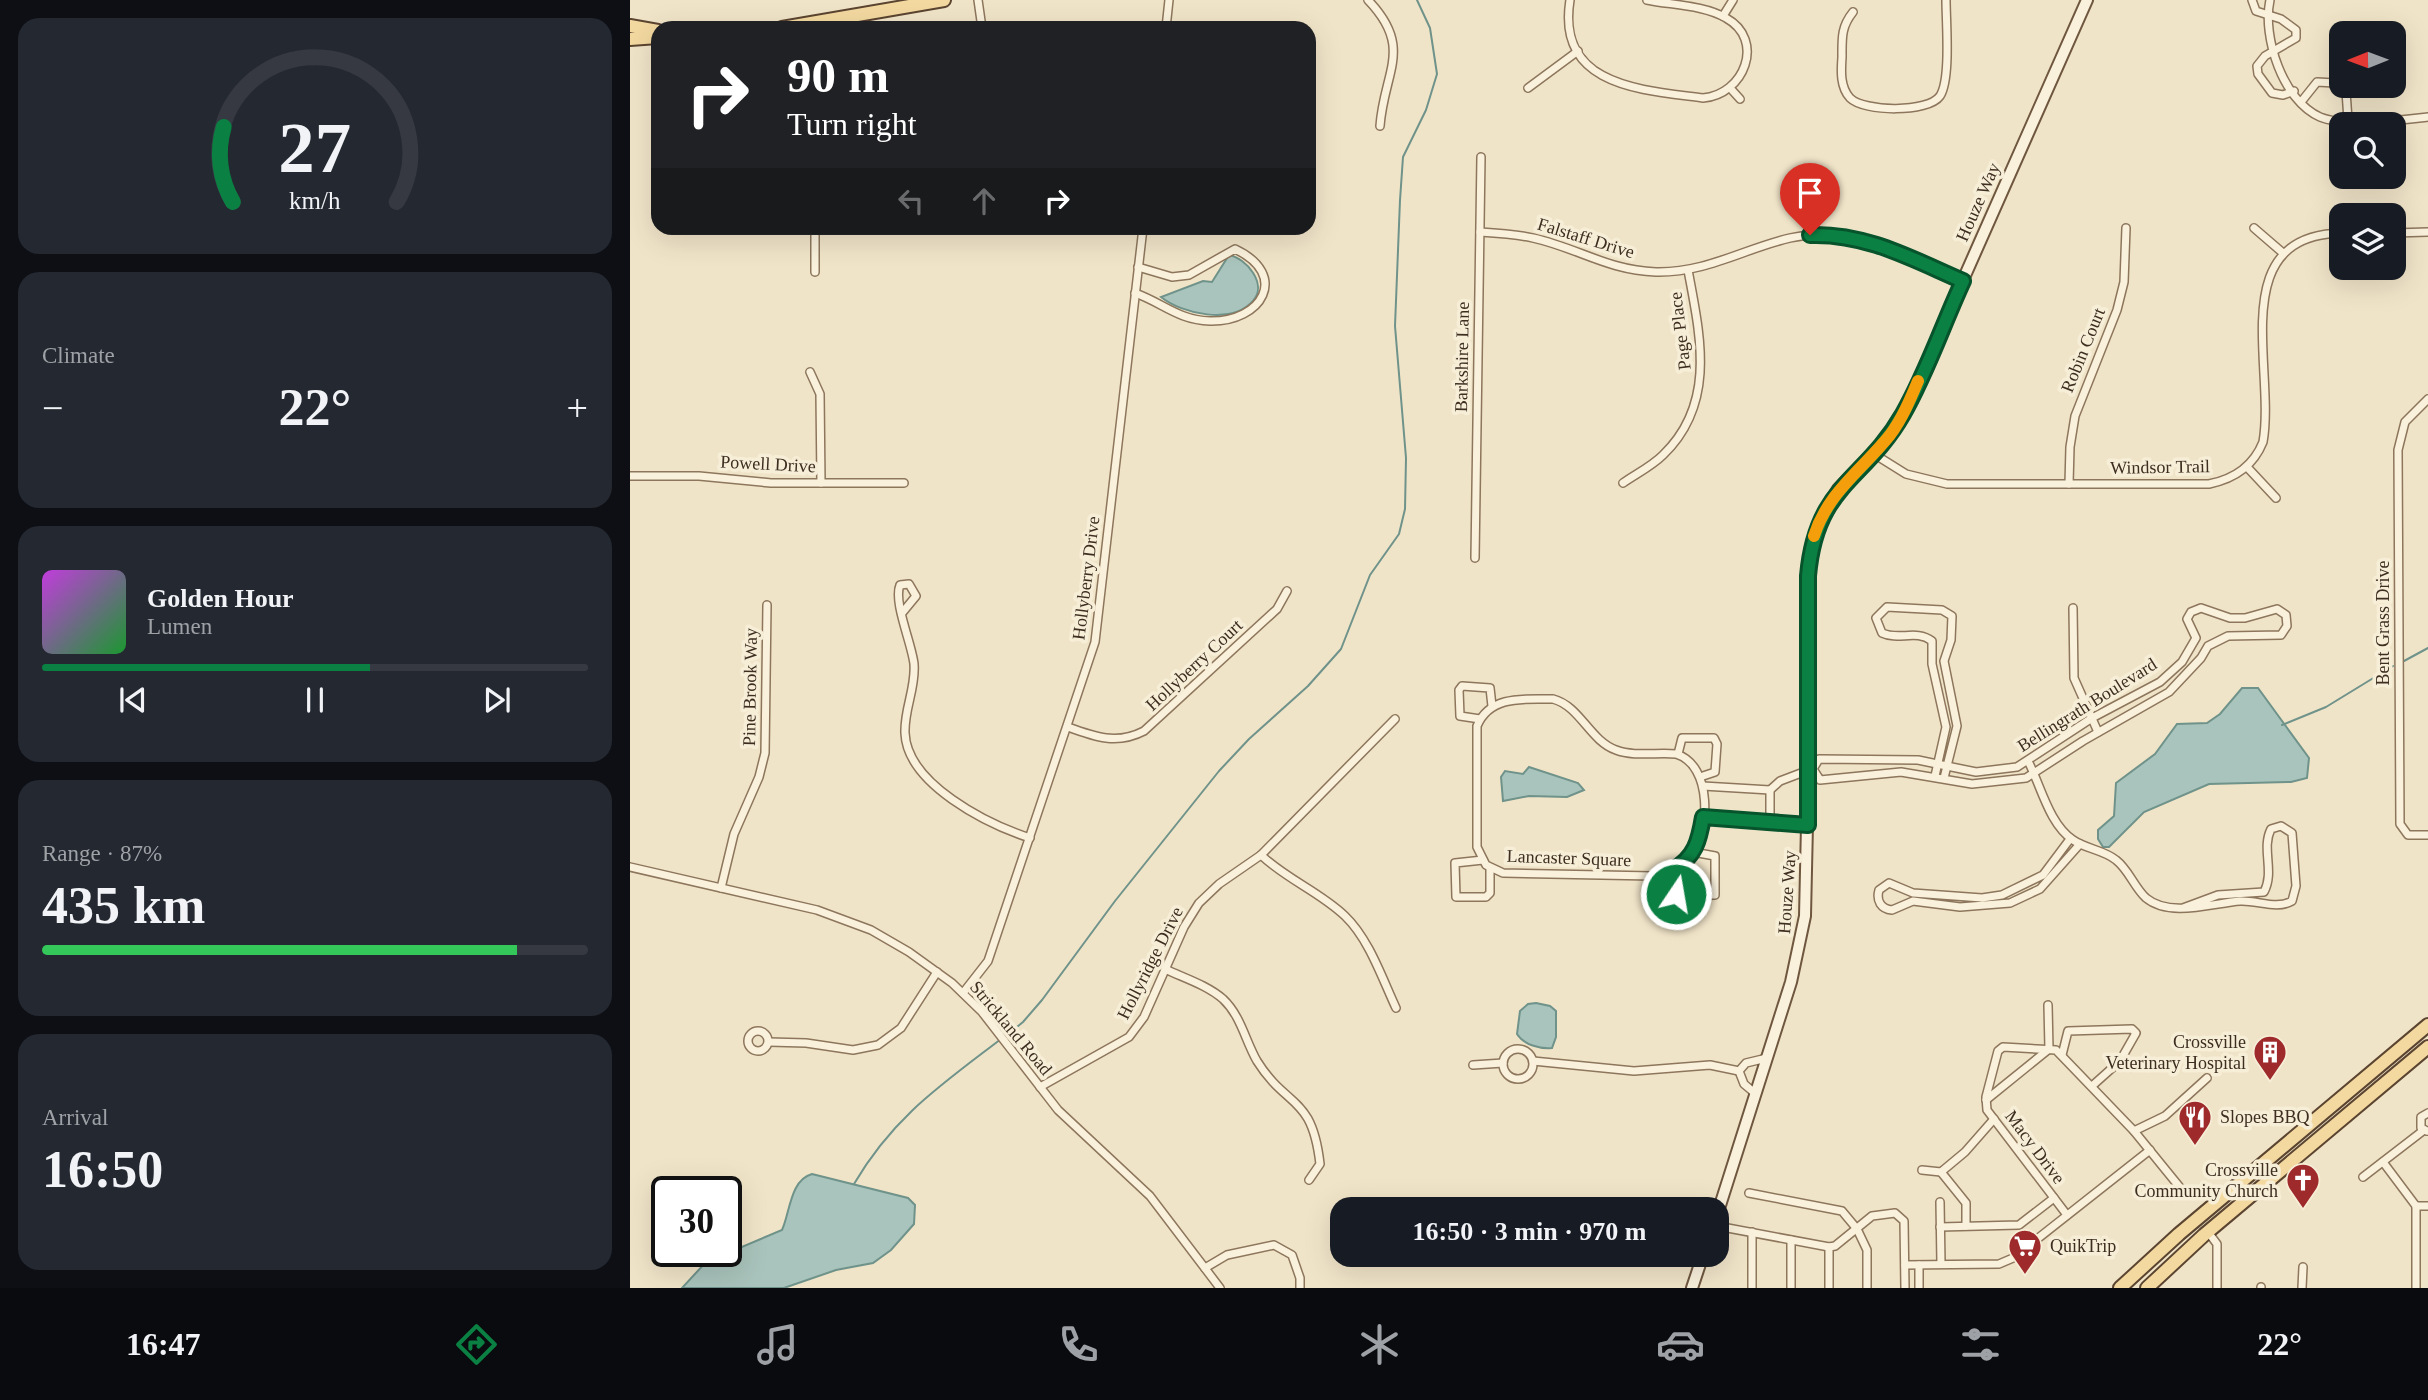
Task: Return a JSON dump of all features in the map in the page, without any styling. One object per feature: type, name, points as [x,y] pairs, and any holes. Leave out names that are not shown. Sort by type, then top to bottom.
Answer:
[{"type":"main road","points":[[830,21],[944,0]]},
{"type":"main road","points":[[630,26],[651,30]]},
{"type":"main road","points":[[630,39],[651,38]]},
{"type":"main road","points":[[2120,1288],[2428,1025]]},
{"type":"main road","points":[[2147,1288],[2208,1232],[2428,1047]]},
{"type":"street","points":[[978,0],[981,21]]},
{"type":"street","points":[[1167,21],[1169,0]]},
{"type":"street","points":[[1368,0],[1388,24],[1395,45],[1394,64],[1380,126]]},
{"type":"street","points":[[1570,0],[1569,24],[1578,51],[1598,74],[1625,87],[1703,98],[1718,96],[1731,89],[1744,72],[1748,51],[1741,31],[1723,16],[1650,0]]},
{"type":"street","points":[[1723,16],[1732,0]]},
{"type":"street","points":[[1853,12],[1843,25],[1841,79],[1847,95],[1858,105],[1882,109],[1920,106],[1932,104],[1941,95],[1945,76],[1946,0]]},
{"type":"street","name":"Houze Way","points":[[1723,1197],[1800,949],[1807,883],[1811,769],[1808,576],[1813,542],[1823,514],[1838,489],[1874,454],[1905,411],[2087,0]]},
{"type":"street","points":[[2252,0],[2256,12],[2267,14],[2296,30],[2296,38],[2260,60],[2258,74],[2275,95],[2294,91]]},
{"type":"street","points":[[2270,0],[2267,14],[2272,52],[2301,102],[2321,117],[2329,118]]},
{"type":"street","points":[[1528,88],[1578,51]]},
{"type":"street","points":[[2301,102],[2316,82],[2335,83],[2346,91],[2347,112]]},
{"type":"street","points":[[1731,89],[1740,99]]},
{"type":"street","points":[[2406,118],[2428,117]]},
{"type":"street","name":"Barkshire Lane","points":[[1475,558],[1481,157]]},
{"type":"street","name":"Robin Court","points":[[2069,484],[2070,447],[2075,416],[2114,318],[2124,282],[2126,228]]},
{"type":"street","points":[[2254,228],[2283,253]]},
{"type":"street","name":"Falstaff Drive","points":[[1480,232],[1534,238],[1623,268],[1655,272],[1688,270],[1726,261],[1789,238],[1830,234],[1877,243],[1963,281]]},
{"type":"street","points":[[2406,233],[2428,232]]},
{"type":"street","points":[[2276,498],[2247,467],[2259,451],[2264,433],[2266,286],[2272,269],[2283,253],[2311,236],[2329,234]]},
{"type":"street","points":[[815,235],[815,272]]},
{"type":"street","name":"Hollyberry Drive","points":[[963,993],[988,961],[1090,662],[1099,620],[1142,235]]},
{"type":"street","points":[[1135,293],[1180,317],[1211,321],[1232,319],[1261,302],[1267,289],[1265,275],[1249,255],[1235,248],[1189,275],[1172,277],[1138,267]]},
{"type":"street","name":"Page Place","points":[[1623,483],[1662,456],[1685,426],[1696,401],[1702,370],[1702,350],[1688,270]]},
{"type":"street","points":[[810,372],[820,394],[821,483]]},
{"type":"street","name":"Bent Grass Drive","points":[[2428,398],[2413,411],[2400,436],[2398,593],[2400,824],[2409,835],[2428,835]]},
{"type":"street","name":"Windsor Trail","points":[[1874,454],[1906,474],[1933,483],[2209,484],[2232,477],[2247,467]]},
{"type":"street","name":"Powell Drive","points":[[630,476],[821,483],[904,483]]},
{"type":"street","name":"Hollyberry Court","points":[[1068,727],[1110,739],[1128,738],[1144,731],[1277,609],[1287,591]]},
{"type":"street","name":"Pine Brook Way","points":[[721,888],[734,834],[759,778],[765,753],[767,605]]},
{"type":"street","points":[[1935,776],[1945,727],[1932,664],[1932,641],[1920,634],[1889,636],[1882,633],[1876,618],[1882,610],[1889,607],[1915,611],[1942,610],[1952,616],[1952,632],[1944,661],[1957,726],[1944,778]]},
{"type":"street","points":[[2073,608],[2074,678],[2098,732]]},
{"type":"street","name":"Bellingrath Boulevard","points":[[2201,608],[2230,618],[2245,618],[2277,609],[2286,615],[2287,626],[2281,635],[2228,636],[2208,646],[2196,664],[2169,692],[2098,732],[2026,778],[1972,784],[1935,776],[1871,772],[1820,780],[1811,769],[1819,758],[1872,759],[1937,763],[1976,772],[2017,767],[2092,718],[2129,701],[2160,682],[2186,656],[2196,638],[2187,619],[2191,612],[2201,608]]},
{"type":"street","points":[[902,613],[914,665],[913,688],[904,731],[912,761],[928,779],[985,819],[1030,838]]},
{"type":"street","points":[[2186,656],[2196,664]]},
{"type":"street","points":[[1492,706],[1490,688],[1462,686],[1459,690],[1460,716],[1480,719],[1492,706],[1504,701],[1553,699],[1569,706],[1613,750],[1678,754],[1690,762],[1700,776],[1703,786],[1703,817],[1693,852],[1673,870],[1674,890],[1679,897],[1715,895],[1715,856],[1693,852]]},
{"type":"street","points":[[1943,708],[1954,705]]},
{"type":"street","name":"Hollyridge Drive","points":[[1040,1087],[1129,1037],[1144,1017],[1184,927],[1199,903],[1219,884],[1261,855],[1395,719]]},
{"type":"street","name":"Lancaster Square","points":[[1480,719],[1475,778],[1477,847],[1490,868],[1503,873],[1544,875],[1652,876],[1673,870]]},
{"type":"street","points":[[1678,754],[1682,737],[1714,738],[1717,744],[1715,772],[1700,776]]},
{"type":"street","points":[[1871,772],[1872,759]]},
{"type":"street","points":[[2028,761],[2051,812],[2070,839],[2113,857],[2127,870],[2146,898],[2155,904],[2183,908],[2252,900],[2285,905],[2292,901],[2296,887],[2292,833],[2281,827],[2271,829],[2266,838],[2269,870],[2264,892],[2218,895],[2183,908]]},
{"type":"street","points":[[1703,786],[1770,790],[1780,781],[1811,769]]},
{"type":"street","points":[[1994,770],[1996,783]]},
{"type":"street","points":[[1770,790],[1770,822]]},
{"type":"street","points":[[1703,817],[1808,825]]},
{"type":"street","points":[[2070,839],[2043,875],[2018,890],[1982,898],[1913,897],[1887,909],[1880,904],[1877,895],[1882,886],[1889,883],[1913,897],[1982,908],[2010,904],[2040,889],[2080,844]]},
{"type":"street","points":[[1261,855],[1284,875],[1350,921],[1362,938],[1396,1008]]},
{"type":"street","points":[[1483,860],[1455,863],[1456,897],[1486,897],[1490,893],[1490,868]]},
{"type":"street","name":"Strickland Road","points":[[630,867],[850,920],[892,941],[937,972],[963,993],[1072,1125],[1150,1196],[1220,1288]]},
{"type":"street","points":[[1982,898],[1982,908]]},
{"type":"street","points":[[1165,969],[1222,998],[1239,1021],[1259,1065],[1310,1119],[1320,1164],[1309,1180]]},
{"type":"street","points":[[769,1042],[806,1043],[853,1050],[878,1045],[901,1028],[937,972]]},
{"type":"street","points":[[1986,1100],[2049,1049],[2048,1005]]},
{"type":"street","points":[[2062,1055],[2068,1031],[2132,1029],[2136,1033],[2120,1061],[2092,1086]]},
{"type":"street","name":"Macy Drive","points":[[2067,1215],[1987,1110],[1986,1100],[1998,1051],[2003,1047],[2049,1049],[2062,1055],[2134,1130],[2182,1190]]},
{"type":"street","points":[[1514,1049],[1528,1053],[1532,1061],[1531,1071],[1519,1079],[1510,1076],[1503,1063],[1506,1054],[1514,1049]]},
{"type":"street","points":[[1739,1071],[1746,1063],[1767,1058]]},
{"type":"street","points":[[1532,1061],[1633,1071],[1710,1065],[1739,1071]]},
{"type":"street","points":[[1474,1065],[1503,1063]]},
{"type":"street","points":[[1739,1071],[1744,1084],[1756,1094]]},
{"type":"street","points":[[2134,1130],[2165,1116],[2207,1078]]},
{"type":"street","points":[[2362,1177],[2426,1131],[2419,1119],[2428,1113]]},
{"type":"street","points":[[1941,1172],[1965,1152],[1994,1119]]},
{"type":"street","points":[[1905,1265],[2006,1261],[2150,1150]]},
{"type":"street","points":[[2383,1162],[2416,1206],[2416,1288]]},
{"type":"street","points":[[1922,1170],[1941,1172],[1966,1203],[1966,1226]]},
{"type":"street","points":[[1749,1193],[1842,1211],[1857,1229],[1867,1250],[1867,1288]]},
{"type":"street","points":[[1940,1227],[2019,1225],[2054,1198]]},
{"type":"street","points":[[1940,1202],[1941,1265]]},
{"type":"street","points":[[2416,1206],[2428,1206]]},
{"type":"street","points":[[1729,1228],[1829,1247],[1835,1246],[1879,1213],[1895,1213],[1902,1217],[1905,1288]]},
{"type":"street","points":[[1752,1232],[1752,1288]]},
{"type":"street","points":[[2208,1232],[2217,1244],[2217,1288]]},
{"type":"street","points":[[1791,1240],[1791,1288]]},
{"type":"street","points":[[1205,1268],[1227,1255],[1274,1245],[1292,1255],[1300,1278],[1300,1288]]},
{"type":"street","points":[[1829,1247],[1829,1288]]},
{"type":"street","points":[[1919,1265],[1919,1288]]},
{"type":"street","points":[[1692,1288],[1699,1267]]},
{"type":"street","points":[[2302,1288],[2303,1267]]},
{"type":"water","points":[[1229,255],[1248,266],[1258,287],[1253,301],[1244,308],[1233,313],[1207,314],[1181,308],[1161,297],[1203,281],[1212,282]]},
{"type":"water","points":[[2242,688],[2258,688],[2309,758],[2307,778],[2291,782],[2209,784],[2144,812],[2109,847],[2103,847],[2098,839],[2098,830],[2114,816],[2116,783],[2155,754],[2177,724],[2207,723],[2220,714]]},
{"type":"water","points":[[1529,767],[1578,783],[1584,790],[1567,797],[1529,796],[1503,801],[1501,777],[1505,771],[1523,774]]},
{"type":"water","points":[[1528,1004],[1550,1006],[1556,1011],[1556,1037],[1552,1048],[1533,1046],[1517,1034],[1520,1011]]},
{"type":"water","points":[[812,1174],[908,1198],[915,1205],[914,1224],[891,1250],[873,1263],[836,1270],[784,1288],[682,1288],[701,1267],[742,1267],[742,1247],[782,1230],[795,1190],[805,1177]]},
{"type":"waterway","points":[[1006,1036],[1023,1022],[1042,1000],[1115,901],[1219,771],[1249,739],[1308,686],[1341,649],[1370,575],[1399,534],[1405,509],[1406,458],[1395,326],[1403,157],[1426,110],[1437,74],[1430,28],[1417,0]]},
{"type":"waterway","points":[[2404,661],[2428,648]]},
{"type":"waterway","points":[[2282,725],[2326,707],[2393,666]]},
{"type":"waterway","points":[[854,1184],[869,1160],[902,1121],[938,1087],[1001,1039]]},
{"type":"slow traffic","points":[[1814,536],[1838,489],[1891,434],[1918,381]]},
{"type":"place","name":"Crossville Veterinary Hospital","points":[[2270,1082]]},
{"type":"place","name":"Slopes BBQ","points":[[2195,1147]]},
{"type":"place","name":"Crossville Community Church","points":[[2303,1210]]},
{"type":"place","name":"QuikTrip","points":[[2025,1276]]},
{"type":"route","points":[[1676,894],[1673,870],[1690,858],[1697,846],[1703,817],[1808,825],[1808,576],[1813,542],[1823,514],[1838,489],[1874,454],[1905,411],[1963,281],[1877,243],[1830,234],[1810,235]]}]
